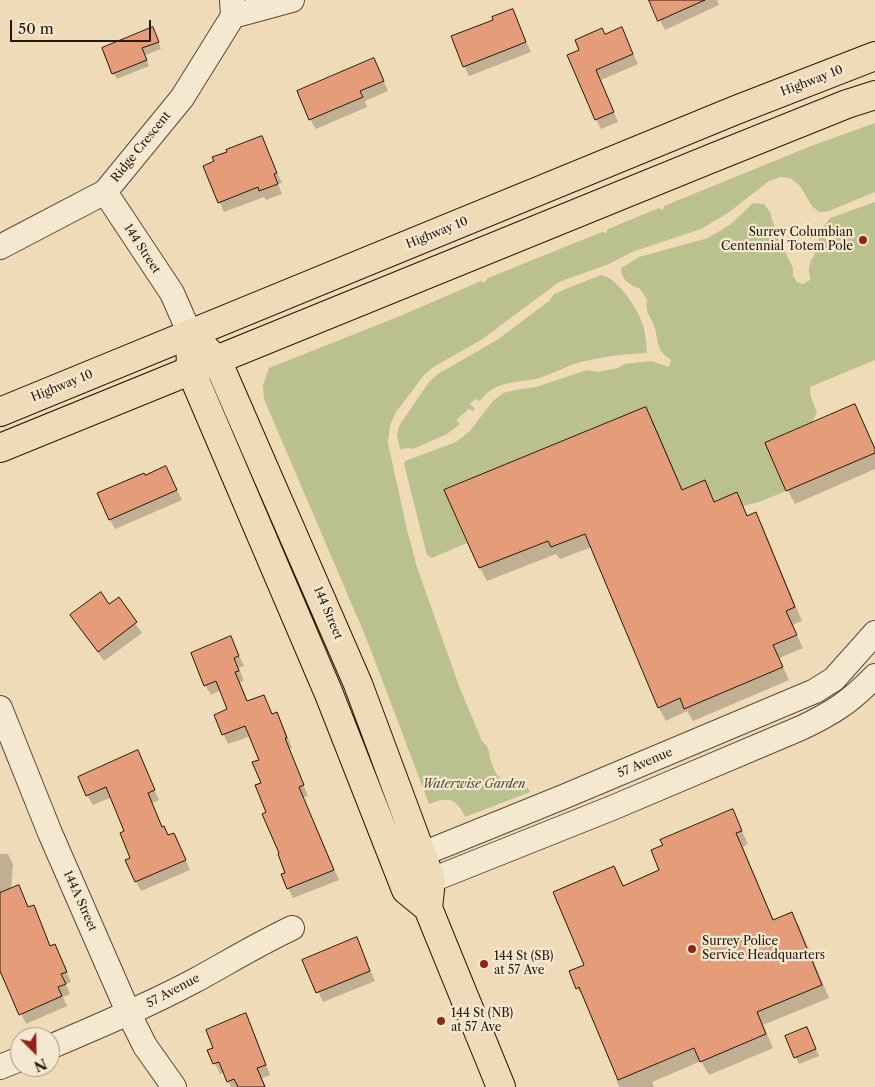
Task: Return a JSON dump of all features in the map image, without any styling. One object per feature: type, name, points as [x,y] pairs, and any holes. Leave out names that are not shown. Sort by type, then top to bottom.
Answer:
[{"type":"main road","name":"Highway 10","points":[[0,412],[736,110],[875,56]]},
{"type":"main road","points":[[0,448],[801,122],[875,95]]},
{"type":"main road","name":"144 Street","points":[[190,334],[217,360],[358,684],[431,880],[428,908],[501,1087]]},
{"type":"main road","name":"144 Street","points":[[190,334],[191,371],[329,694],[406,890],[428,908]]},
{"type":"street","points":[[233,8],[292,0]]},
{"type":"street","name":"Ridge Crescent","points":[[0,246],[105,192],[182,98],[233,8]]},
{"type":"street","name":"144 Street","points":[[105,192],[172,293],[190,334]]},
{"type":"street","name":"57 Avenue","points":[[396,865],[571,794],[815,691],[834,678],[875,633]]},
{"type":"street","points":[[406,890],[612,808],[801,728],[827,716],[844,705],[875,676]]},
{"type":"street","name":"144A Street","points":[[0,708],[50,834],[129,1014],[145,1046],[174,1087]]},
{"type":"street","name":"57 Avenue","points":[[60,1043],[129,1014],[246,950],[292,928]]},
{"type":"green space","name":"Waterwise Garden","points":[[875,123],[875,192],[829,211],[819,212],[812,206],[800,186],[790,178],[780,177],[769,181],[728,213],[701,229],[632,252],[609,264],[559,282],[481,340],[435,366],[424,375],[396,412],[390,425],[388,443],[417,567],[459,686],[482,741],[488,749],[495,772],[507,783],[527,787],[530,792],[465,817],[459,806],[452,801],[442,800],[429,804],[367,640],[264,399],[263,385],[269,368],[400,316],[481,281],[484,283],[488,278],[602,232],[606,233],[608,229],[659,208],[663,210],[664,206],[811,146]]},
{"type":"green space","points":[[875,202],[875,360],[810,387],[811,397],[817,413],[812,422],[765,443],[786,491],[743,506],[714,502],[704,480],[682,490],[646,407],[444,490],[467,543],[432,558],[427,555],[404,464],[405,461],[456,442],[469,432],[493,401],[503,393],[536,387],[587,370],[598,372],[618,368],[624,364],[651,361],[669,367],[671,360],[663,353],[659,346],[654,325],[647,311],[647,299],[639,288],[624,278],[621,268],[639,257],[708,238],[731,224],[753,203],[764,204],[770,212],[777,236],[793,268],[793,276],[797,282],[803,284],[810,280],[809,268],[811,260],[814,256],[821,231],[830,218]]},
{"type":"green space","points":[[601,275],[608,277],[614,282],[634,305],[644,329],[647,353],[592,359],[540,378],[498,386],[486,394],[480,401],[475,399],[470,404],[475,409],[473,411],[469,409],[456,420],[460,424],[447,434],[413,449],[400,449],[397,435],[399,426],[429,382],[438,374],[497,340],[549,301],[554,294]]},
{"type":"building","points":[[649,0],[705,0],[658,21]]},
{"type":"building","points":[[513,9],[526,42],[463,67],[451,36],[493,20],[492,17]]},
{"type":"building","points":[[153,27],[159,42],[142,48],[147,60],[112,74],[102,48]]},
{"type":"building","points":[[622,27],[633,54],[596,70],[614,112],[595,120],[567,55],[579,50],[575,40],[602,28],[605,34]]},
{"type":"building","points":[[374,58],[384,81],[360,91],[363,97],[309,120],[297,91]]},
{"type":"building","points":[[262,136],[277,173],[274,174],[278,184],[259,191],[258,187],[218,203],[203,166],[214,161],[212,157]]},
{"type":"building","points":[[855,404],[875,449],[875,453],[786,491],[765,443]]},
{"type":"building","points":[[646,407],[682,490],[705,480],[714,502],[737,492],[747,516],[756,512],[795,607],[786,611],[797,635],[773,645],[783,667],[684,709],[680,698],[658,708],[585,534],[551,547],[548,541],[479,568],[444,490]]},
{"type":"building","points":[[166,466],[177,490],[109,520],[97,493]]},
{"type":"building","points":[[101,592],[109,604],[119,597],[137,622],[98,652],[70,615]]},
{"type":"building","points":[[231,636],[239,656],[234,658],[239,671],[235,672],[247,701],[264,695],[272,714],[277,712],[287,738],[285,738],[304,785],[299,787],[334,870],[287,889],[281,874],[285,873],[279,853],[262,814],[266,812],[255,785],[261,783],[252,762],[259,760],[245,726],[222,735],[214,715],[227,709],[216,681],[204,686],[191,653]]},
{"type":"building","points":[[138,750],[155,790],[148,793],[162,827],[164,826],[168,835],[174,833],[186,860],[135,882],[125,860],[130,858],[120,833],[124,831],[106,787],[86,796],[78,777]]},
{"type":"building","name":"Surrey Police Service Headquarters","points":[[733,809],[742,831],[736,833],[773,920],[792,912],[822,985],[757,1012],[766,1034],[700,1062],[694,1048],[618,1080],[579,987],[576,989],[569,971],[584,965],[553,892],[614,866],[623,886],[659,870],[651,850],[663,845],[660,840]]},
{"type":"building","points":[[19,885],[28,907],[34,905],[50,946],[55,944],[67,972],[61,974],[66,984],[58,987],[62,996],[19,1015],[0,971],[0,893]]},
{"type":"building","points":[[357,937],[370,971],[316,993],[302,960]]},
{"type":"building","points":[[246,1013],[266,1065],[257,1068],[265,1087],[238,1087],[234,1079],[227,1082],[219,1062],[213,1064],[207,1050],[213,1048],[206,1030]]},
{"type":"building","points":[[807,1027],[816,1049],[794,1058],[785,1036]]},
{"type":"place","name":"Surrey Columbian Centennial Totem Pole","points":[[863,240]]},
{"type":"place","name":"Surrey Police Service Headquarters","points":[[692,949]]},
{"type":"place","name":"144 St (SB) at 57 Ave","points":[[484,964]]},
{"type":"place","name":"144 St (NB) at 57 Ave","points":[[441,1021]]}]
